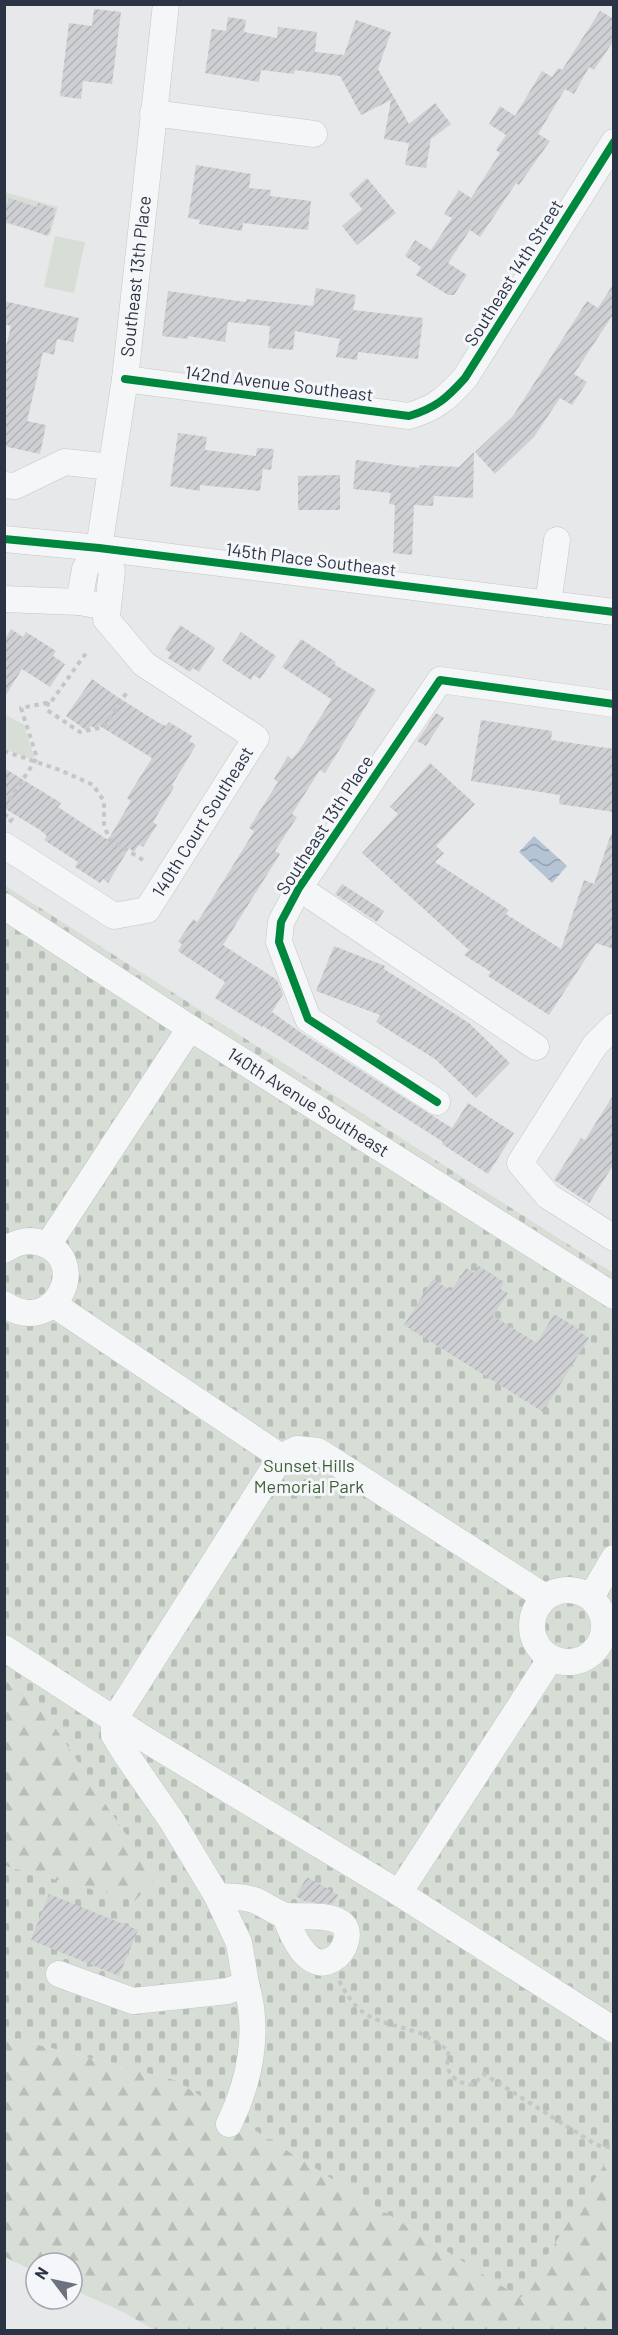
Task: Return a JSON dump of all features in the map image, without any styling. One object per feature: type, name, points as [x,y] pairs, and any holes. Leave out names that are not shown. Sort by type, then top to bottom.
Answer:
[{"type":"street","name":"Southeast 13th Place","points":[[99,548],[125,379],[166,4]]},
{"type":"street","points":[[153,113],[314,134]]},
{"type":"street","name":"Southeast 14th Street","points":[[429,410],[447,398],[465,378],[614,142]]},
{"type":"street","name":"142nd Avenue Southeast","points":[[125,379],[409,416],[429,410]]},
{"type":"street","points":[[4,485],[15,486],[65,462],[111,467]]},
{"type":"street","name":"145th Place Southeast","points":[[4,539],[99,548],[614,612]]},
{"type":"street","points":[[548,604],[557,540]]},
{"type":"street","points":[[79,602],[85,569],[99,548]]},
{"type":"street","name":"140th Court Southeast","points":[[4,845],[114,916],[147,910],[256,738],[144,664],[106,619],[112,570],[99,548]]},
{"type":"street","points":[[4,600],[79,602],[108,607]]},
{"type":"street","name":"Southeast 13th Place","points":[[437,1102],[308,1019],[279,942],[281,922],[298,888],[440,680],[614,704]]},
{"type":"street","points":[[298,888],[536,1047]]},
{"type":"street","name":"140th Avenue Southeast","points":[[4,906],[190,1028],[614,1296]]},
{"type":"street","points":[[614,1026],[595,1045],[520,1163],[548,1196],[614,1238]]},
{"type":"street","points":[[48,1245],[190,1028]]},
{"type":"street","points":[[5,1250],[26,1240],[48,1245],[57,1253],[66,1274],[60,1296],[53,1304],[34,1313],[7,1312]]},
{"type":"street","points":[[53,1304],[281,1457]]},
{"type":"street","points":[[229,2124],[240,2102],[249,2065],[253,2029],[238,1943],[217,1896],[172,1821],[114,1735],[114,1720],[281,1457],[297,1449],[318,1451],[545,1597]]},
{"type":"street","points":[[591,1596],[614,1558]]},
{"type":"street","points":[[568,1589],[591,1596],[604,1617],[605,1629],[602,1641],[585,1658],[574,1662],[562,1662],[551,1658],[535,1641],[532,1629],[537,1606],[545,1597],[556,1591],[568,1589]]},
{"type":"street","points":[[4,1648],[114,1720],[399,1893],[614,2030]]},
{"type":"street","points":[[399,1893],[551,1658]]},
{"type":"street","points":[[217,1896],[250,1898],[285,1916],[316,1915],[330,1918],[345,1927],[347,1935],[342,1950],[336,1958],[320,1963],[300,1949],[285,1916]]},
{"type":"street","points":[[59,1974],[133,2001],[228,1991],[246,1984]]},
{"type":"path","points":[[4,808],[37,758],[21,708],[51,702],[86,653]]},
{"type":"path","points":[[48,702],[47,710],[80,732],[104,727],[127,692]]},
{"type":"path","points":[[4,751],[93,784],[104,801],[104,824],[109,839],[142,860]]},
{"type":"path","points":[[328,1962],[348,1998],[362,2012],[375,2020],[419,2032],[449,2050],[446,2067],[449,2073],[457,2079],[473,2085],[484,2074],[595,2144],[614,2147]]},
{"type":"green space","points":[[4,192],[58,207],[50,235],[5,223]]},
{"type":"green space","points":[[55,236],[85,242],[74,293],[44,287]]},
{"type":"green space","points":[[4,714],[24,725],[34,757],[31,759],[5,749]]},
{"type":"green space","name":"Sunset Hills Memorial Park","points":[[4,885],[613,1273],[613,2150],[521,2298],[175,2080],[5,2036],[5,1866],[135,1901],[155,1879],[38,1701],[5,1680]]},
{"type":"green space","points":[[4,1680],[38,1701],[155,1879],[135,1901],[5,1866]]},
{"type":"green space","points":[[4,2036],[175,2080],[521,2298],[613,2150],[613,2330],[154,2330],[123,2312],[84,2294],[84,2251],[24,2251],[24,2266],[5,2257]]},
{"type":"water","points":[[534,836],[567,866],[552,883],[519,852]]},
{"type":"building","points":[[94,9],[121,12],[112,84],[83,81],[81,99],[60,96],[69,23],[92,26]]},
{"type":"building","points":[[600,11],[614,19],[614,40],[594,70],[589,67],[574,94],[565,89],[538,134],[550,141],[519,185],[516,183],[480,237],[470,230],[448,263],[467,275],[454,295],[448,295],[416,275],[421,267],[405,256],[415,240],[431,250],[452,218],[444,214],[459,190],[471,198],[500,153],[496,150],[506,135],[489,124],[500,106],[515,116],[542,71],[552,77],[558,68],[562,70]]},
{"type":"building","points":[[228,17],[246,20],[244,32],[277,38],[278,27],[317,32],[315,52],[344,55],[356,20],[391,32],[378,69],[409,124],[435,103],[451,124],[431,139],[426,168],[405,165],[409,143],[384,139],[391,100],[361,115],[340,76],[295,70],[294,74],[261,70],[259,82],[205,73],[212,29],[226,31]]},
{"type":"building","points":[[196,165],[251,174],[249,188],[271,190],[270,196],[311,201],[308,230],[243,223],[242,231],[199,224],[200,220],[188,218]]},
{"type":"building","points":[[367,178],[396,213],[357,245],[342,226],[362,209],[349,194]]},
{"type":"building","points":[[9,198],[37,207],[38,203],[56,209],[48,236],[4,221],[4,211]]},
{"type":"building","points":[[614,283],[614,313],[574,374],[587,382],[572,405],[560,398],[534,437],[495,474],[475,452],[513,416],[587,301],[598,308]]},
{"type":"building","points":[[316,288],[356,295],[353,310],[423,318],[418,359],[358,352],[357,360],[336,357],[340,339],[295,331],[293,350],[268,348],[270,326],[228,322],[225,342],[188,336],[188,339],[162,336],[168,291],[246,302],[246,299],[313,306]]},
{"type":"building","points":[[4,301],[79,318],[73,342],[57,339],[54,355],[43,352],[27,421],[46,425],[40,454],[4,446],[4,355],[11,326],[4,324]]},
{"type":"building","points":[[178,433],[207,437],[205,450],[256,456],[257,448],[274,449],[271,470],[263,469],[260,491],[200,485],[200,491],[170,486]]},
{"type":"building","points":[[474,452],[473,498],[434,496],[433,506],[414,505],[412,555],[393,553],[395,505],[389,504],[391,493],[353,489],[356,460],[419,468],[419,465],[459,467]]},
{"type":"building","points":[[340,475],[340,510],[298,510],[298,476]]},
{"type":"building","points":[[180,625],[215,648],[199,672],[193,668],[190,672],[168,658],[171,653],[165,649]]},
{"type":"building","points":[[11,629],[23,637],[26,632],[56,651],[53,656],[65,664],[50,687],[22,669],[4,698],[4,640]]},
{"type":"building","points":[[241,632],[276,656],[260,679],[254,675],[251,680],[222,661]]},
{"type":"building","points":[[301,639],[336,662],[334,664],[376,690],[325,773],[320,770],[292,814],[297,817],[275,851],[280,854],[223,945],[277,980],[283,994],[272,1012],[300,1032],[452,1128],[468,1103],[514,1133],[488,1174],[442,1144],[443,1142],[263,1026],[215,998],[225,982],[178,951],[182,944],[178,942],[193,919],[197,922],[202,915],[254,831],[249,828],[278,782],[274,779],[288,756],[292,759],[298,752],[330,702],[331,699],[282,667]]},
{"type":"building","points":[[92,679],[159,723],[166,726],[169,722],[192,736],[189,741],[196,745],[172,785],[174,787],[153,822],[157,825],[143,847],[139,845],[134,852],[129,848],[108,883],[103,879],[100,883],[75,867],[78,862],[44,840],[47,836],[40,830],[4,808],[4,768],[61,803],[58,807],[108,840],[131,801],[127,798],[152,758],[98,725],[96,729],[91,726],[87,731],[66,716]]},
{"type":"building","points":[[436,713],[444,718],[426,746],[417,741]]},
{"type":"building","points":[[481,720],[552,731],[551,740],[614,749],[614,812],[559,804],[560,795],[471,781]]},
{"type":"building","points":[[430,763],[475,804],[436,846],[444,853],[435,862],[509,910],[506,914],[561,949],[584,880],[594,884],[611,834],[614,835],[614,949],[596,943],[549,1015],[488,976],[491,972],[464,955],[469,950],[362,853],[398,814],[390,807]]},
{"type":"building","points":[[342,884],[384,911],[377,922],[335,894]]},
{"type":"building","points":[[334,946],[385,966],[384,969],[469,1023],[510,1063],[476,1098],[435,1059],[376,1022],[380,1015],[316,991]]},
{"type":"building","points":[[614,1094],[614,1164],[589,1203],[554,1180],[581,1138],[585,1140]]},
{"type":"building","points":[[479,1266],[504,1282],[500,1289],[508,1293],[493,1316],[537,1343],[554,1314],[589,1338],[543,1412],[404,1325],[433,1279],[451,1291],[466,1268],[474,1273]]},
{"type":"building","points":[[307,1877],[338,1895],[333,1904],[304,1901],[296,1896]]},
{"type":"building","points":[[49,1894],[138,1930],[119,1976],[31,1940]]},
{"type":"cycle path","points":[[125,379],[409,416],[427,410],[446,397],[465,378],[614,142]]},
{"type":"cycle path","points":[[4,539],[99,548],[614,612]]},
{"type":"cycle path","points":[[437,1102],[308,1019],[279,942],[281,922],[299,888],[440,680],[614,704]]}]
